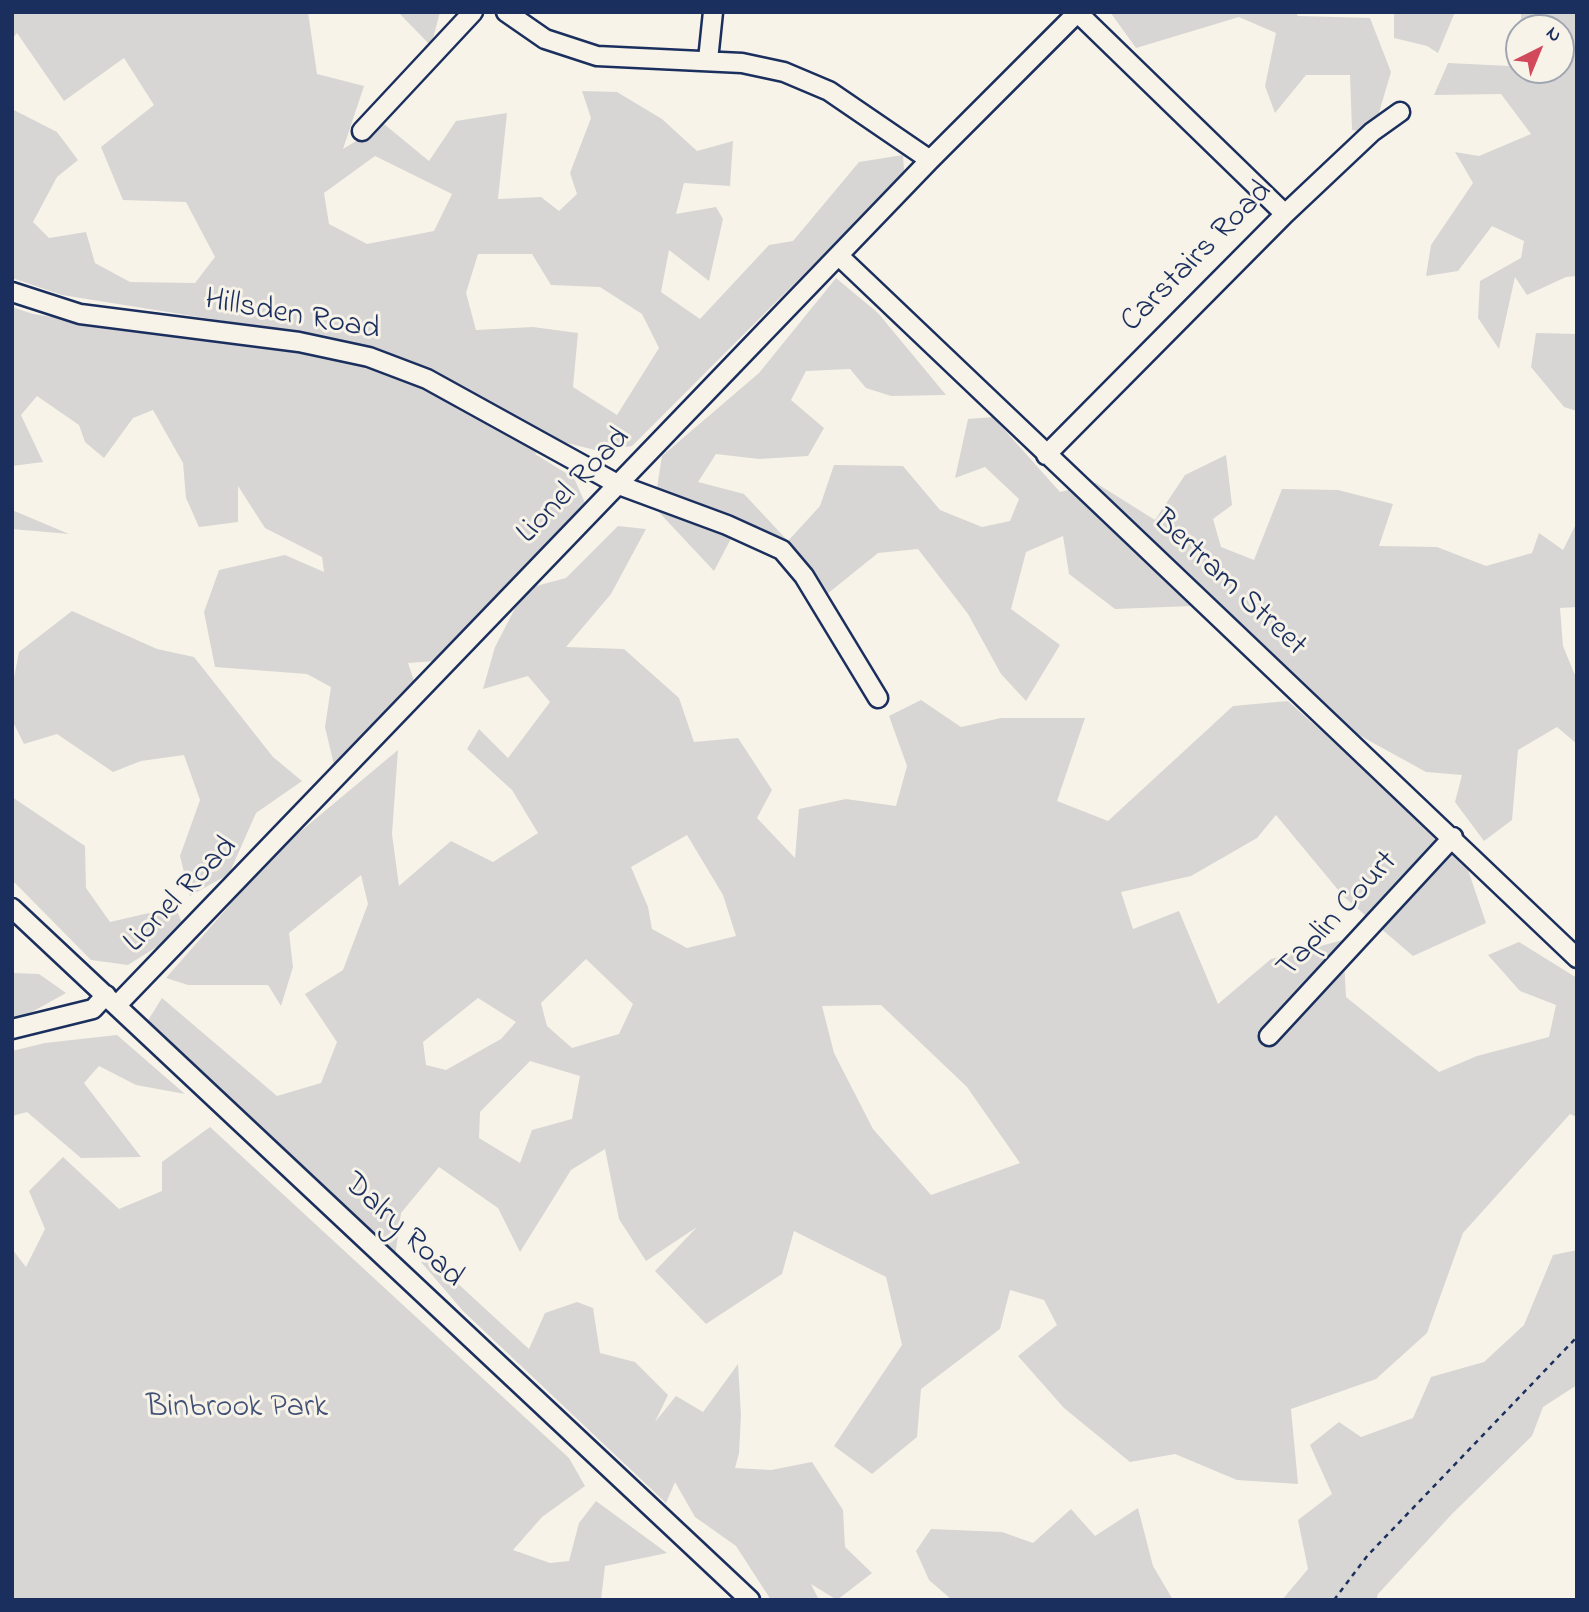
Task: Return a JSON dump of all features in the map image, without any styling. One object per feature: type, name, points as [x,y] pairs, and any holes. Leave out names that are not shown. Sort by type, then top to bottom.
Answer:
[{"type":"street","points":[[362,131],[473,12]]},
{"type":"street","points":[[506,12],[545,39],[597,56],[708,60],[742,63],[784,72],[829,91],[930,160]]},
{"type":"street","points":[[708,60],[713,12]]},
{"type":"street","points":[[1078,13],[1285,214]]},
{"type":"street","name":"Lionel Road","points":[[12,1029],[93,1009],[111,1000],[619,485],[930,160],[1078,13]]},
{"type":"street","name":"Carstairs Road","points":[[1045,455],[1285,214],[1372,132],[1400,112]]},
{"type":"street","name":"Bertram Street","points":[[839,256],[1045,455],[1453,837],[1577,958]]},
{"type":"street","name":"Hillsden Road","points":[[12,292],[80,314],[299,342],[369,357],[427,379],[619,485],[727,525],[782,550],[804,576],[878,698]]},
{"type":"street","name":"Taplin Court","points":[[1269,1036],[1453,837]]},
{"type":"street","name":"Dalry Road","points":[[12,908],[739,1596]]},
{"type":"path","points":[[1334,1600],[1368,1555],[1577,1336]]},
{"type":"green space","points":[[12,12],[308,12],[317,74],[364,86],[343,149],[384,124],[429,161],[456,121],[507,113],[498,199],[541,197],[559,211],[577,194],[570,173],[591,118],[582,91],[617,92],[662,119],[697,151],[733,141],[730,186],[684,183],[676,214],[716,207],[723,219],[709,281],[669,250],[661,292],[700,319],[769,245],[793,241],[859,162],[903,155],[905,185],[837,241],[632,446],[599,451],[551,439],[535,454],[574,478],[585,503],[449,660],[408,663],[417,690],[369,727],[335,769],[325,727],[331,687],[307,674],[215,667],[204,612],[219,570],[285,555],[324,572],[322,557],[265,528],[238,486],[238,522],[199,527],[186,498],[183,463],[153,410],[133,418],[104,458],[85,442],[79,425],[37,396],[21,415],[43,462],[12,466],[12,307],[33,314],[115,327],[264,343],[230,322],[62,295],[12,278],[12,109],[57,132],[78,160],[57,177],[33,222],[49,238],[86,232],[95,263],[130,282],[195,283],[215,257],[186,202],[123,200],[101,147],[154,105],[124,58],[64,101],[17,33],[12,39]],"holes":[[[375,156],[452,194],[434,231],[367,244],[329,224],[324,193]],[[478,254],[532,254],[551,285],[600,287],[642,314],[659,348],[617,415],[573,387],[578,333],[533,327],[476,330],[466,293]]]},
{"type":"green space","points":[[398,12],[440,12],[431,46]]},
{"type":"green space","points":[[1110,12],[1295,12],[1298,16],[1370,18],[1391,72],[1373,133],[1352,130],[1350,75],[1306,75],[1275,113],[1265,86],[1276,33],[1239,17],[1136,48]]},
{"type":"green space","points":[[1394,12],[1455,12],[1438,53],[1427,46],[1394,38]]},
{"type":"green space","points":[[1577,12],[1577,276],[1566,277],[1527,295],[1515,277],[1499,349],[1478,318],[1480,281],[1521,258],[1524,241],[1492,226],[1458,271],[1426,276],[1431,245],[1473,183],[1455,152],[1479,156],[1531,134],[1501,94],[1434,95],[1448,63],[1505,66],[1505,84],[1575,84],[1575,14],[1521,14]]},
{"type":"green space","points":[[836,278],[878,313],[946,395],[891,396],[866,388],[850,369],[806,371],[791,400],[824,428],[808,456],[759,459],[716,454],[698,482],[744,494],[788,541],[820,506],[834,465],[903,466],[940,510],[982,527],[1010,521],[1019,499],[985,467],[955,478],[968,419],[993,417],[1060,492],[1096,483],[1155,520],[1185,475],[1226,455],[1232,505],[1213,519],[1221,547],[1254,560],[1282,489],[1338,490],[1393,504],[1379,546],[1437,547],[1486,566],[1532,553],[1539,533],[1563,550],[1577,522],[1577,607],[1560,608],[1563,646],[1577,680],[1577,744],[1557,727],[1518,750],[1512,820],[1484,841],[1455,802],[1462,775],[1426,772],[1357,734],[1218,605],[1115,609],[1069,574],[1063,536],[1026,552],[1011,609],[1060,645],[1026,701],[1001,674],[968,614],[918,549],[878,553],[811,607],[793,552],[736,529],[714,571],[654,507],[662,456],[759,373]]},
{"type":"green space","points":[[1536,333],[1577,334],[1577,411],[1564,407],[1531,367]]},
{"type":"green space","points":[[12,510],[69,534],[12,529]]},
{"type":"green space","points":[[618,526],[646,529],[611,594],[566,647],[624,649],[679,698],[694,742],[738,738],[772,790],[757,818],[795,858],[799,809],[846,799],[896,806],[907,766],[889,716],[921,700],[961,727],[1001,718],[1085,718],[1057,801],[1108,821],[1233,706],[1288,701],[1465,861],[1486,923],[1413,956],[1344,897],[1276,815],[1257,838],[1191,876],[1121,892],[1133,929],[1179,911],[1218,1004],[1271,959],[1343,940],[1346,997],[1439,1072],[1477,1056],[1549,1037],[1556,1005],[1520,991],[1488,955],[1519,942],[1577,978],[1577,1117],[1570,1114],[1463,1233],[1427,1333],[1376,1379],[1291,1409],[1298,1484],[1237,1480],[1175,1454],[1130,1462],[1064,1408],[1018,1356],[1057,1325],[1044,1300],[1010,1290],[1000,1329],[921,1389],[917,1437],[872,1474],[834,1446],[902,1345],[886,1277],[794,1231],[782,1274],[706,1324],[655,1271],[697,1227],[646,1261],[619,1219],[605,1149],[571,1170],[520,1252],[498,1208],[439,1167],[401,1213],[395,1257],[147,1022],[162,998],[277,1096],[321,1083],[337,1042],[305,994],[343,970],[368,904],[361,875],[289,933],[293,967],[281,1006],[268,985],[188,985],[166,978],[277,851],[398,750],[392,834],[399,886],[451,841],[493,862],[538,833],[512,790],[467,749],[479,729],[508,758],[550,702],[528,676],[483,689],[495,647],[525,589],[566,578]],"holes":[[[687,835],[723,895],[736,936],[687,948],[652,929],[648,907],[631,867]],[[586,959],[633,1004],[619,1034],[572,1048],[547,1026],[541,1003]],[[478,998],[516,1022],[501,1039],[446,1070],[426,1065],[423,1042]],[[881,1005],[967,1087],[1020,1163],[931,1195],[873,1129],[834,1053],[822,1006]],[[530,1061],[580,1076],[572,1119],[532,1130],[520,1163],[479,1138],[480,1112]]]},
{"type":"green space","points":[[72,611],[157,649],[194,657],[273,757],[302,781],[256,813],[229,874],[190,896],[180,856],[200,800],[184,755],[141,761],[113,772],[57,734],[24,744],[12,720],[12,688],[19,652]]},
{"type":"green space","points":[[12,797],[85,846],[86,888],[110,922],[175,907],[185,929],[128,965],[91,960],[12,880]]},
{"type":"green space","points":[[12,973],[39,974],[66,993],[12,1023]]},
{"type":"green space","points":[[117,1035],[185,1094],[136,1085],[99,1066],[84,1083],[141,1157],[81,1158],[27,1112],[12,1116],[12,1051],[45,1043]]},
{"type":"green space","name":"Binbrook Park","points":[[210,1127],[569,1458],[585,1486],[542,1517],[513,1550],[550,1563],[569,1561],[579,1523],[596,1501],[667,1553],[605,1566],[601,1600],[12,1600],[12,1249],[26,1267],[45,1229],[29,1191],[63,1157],[119,1209],[162,1191],[162,1162]]},
{"type":"green space","points":[[1577,1250],[1577,1385],[1543,1407],[1532,1436],[1452,1514],[1378,1594],[1376,1600],[1282,1600],[1308,1569],[1298,1520],[1332,1494],[1310,1445],[1339,1422],[1361,1437],[1413,1418],[1431,1377],[1484,1362],[1524,1325],[1553,1255]]},
{"type":"green space","points":[[431,1259],[529,1349],[545,1313],[577,1302],[593,1308],[600,1353],[635,1362],[668,1395],[655,1422],[676,1396],[703,1412],[738,1364],[741,1415],[739,1453],[735,1468],[771,1470],[812,1462],[843,1510],[845,1547],[872,1573],[837,1600],[811,1584],[819,1600],[771,1600],[736,1546],[695,1517],[675,1482],[666,1503],[463,1311],[421,1262]]},
{"type":"green space","points":[[1138,1508],[1153,1566],[1173,1600],[952,1600],[929,1580],[916,1551],[931,1529],[1002,1532],[1033,1543],[1071,1509],[1095,1536]]}]
